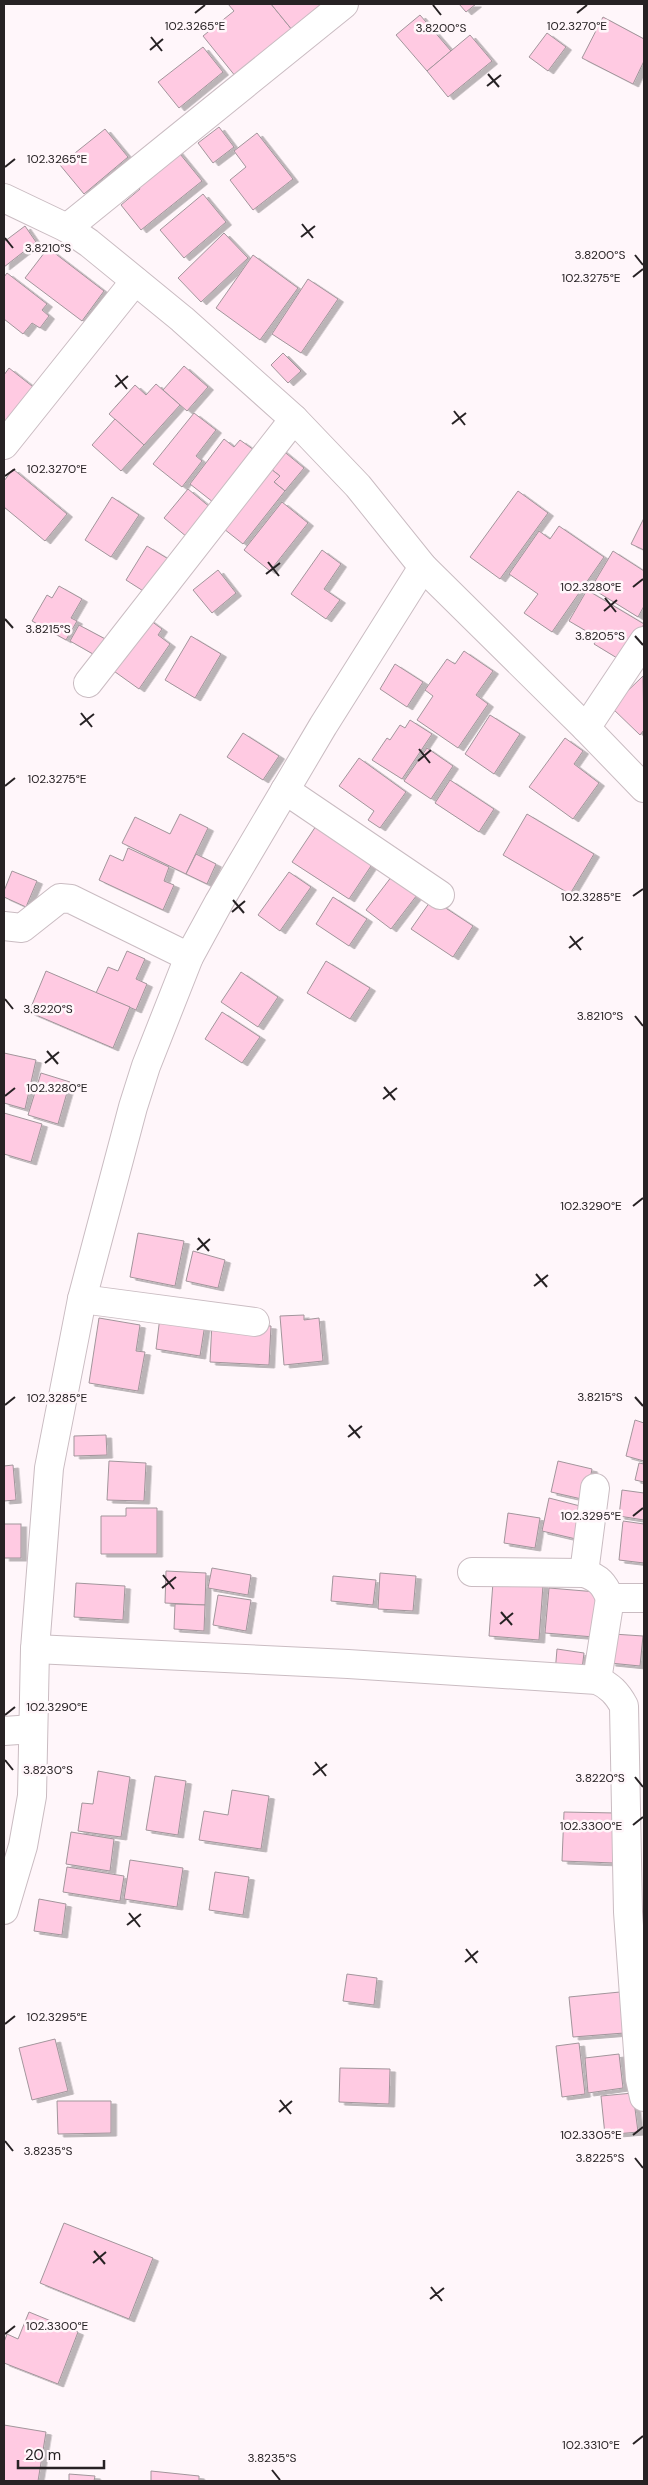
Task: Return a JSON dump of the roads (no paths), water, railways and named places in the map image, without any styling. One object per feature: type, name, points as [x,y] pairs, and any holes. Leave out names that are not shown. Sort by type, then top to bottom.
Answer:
[{"type":"street","points":[[67,228],[344,4]]},
{"type":"street","points":[[4,198],[67,228],[135,281],[294,418],[358,486],[423,567],[644,788]]},
{"type":"street","points":[[4,445],[135,281]]},
{"type":"street","points":[[88,683],[294,418]]},
{"type":"street","points":[[4,1910],[23,1846],[32,1796],[35,1649],[50,1468],[82,1299],[133,1107],[146,1066],[189,957],[219,902],[323,726],[423,567]]},
{"type":"street","points":[[586,728],[644,641]]},
{"type":"street","points":[[285,790],[440,895]]},
{"type":"street","points":[[4,926],[22,928],[60,898],[70,899],[189,957]]},
{"type":"street","points":[[82,1299],[255,1322]]},
{"type":"street","points":[[584,1573],[594,1488]]},
{"type":"street","points":[[472,1572],[584,1573],[597,1578],[604,1585],[610,1598],[597,1680]]},
{"type":"street","points":[[610,1598],[644,1598]]},
{"type":"street","points":[[35,1649],[348,1664],[597,1680],[613,1690],[634,1706],[628,1912],[640,2079],[644,2097]]},
{"type":"street","points":[[4,1731],[33,1729]]}]
